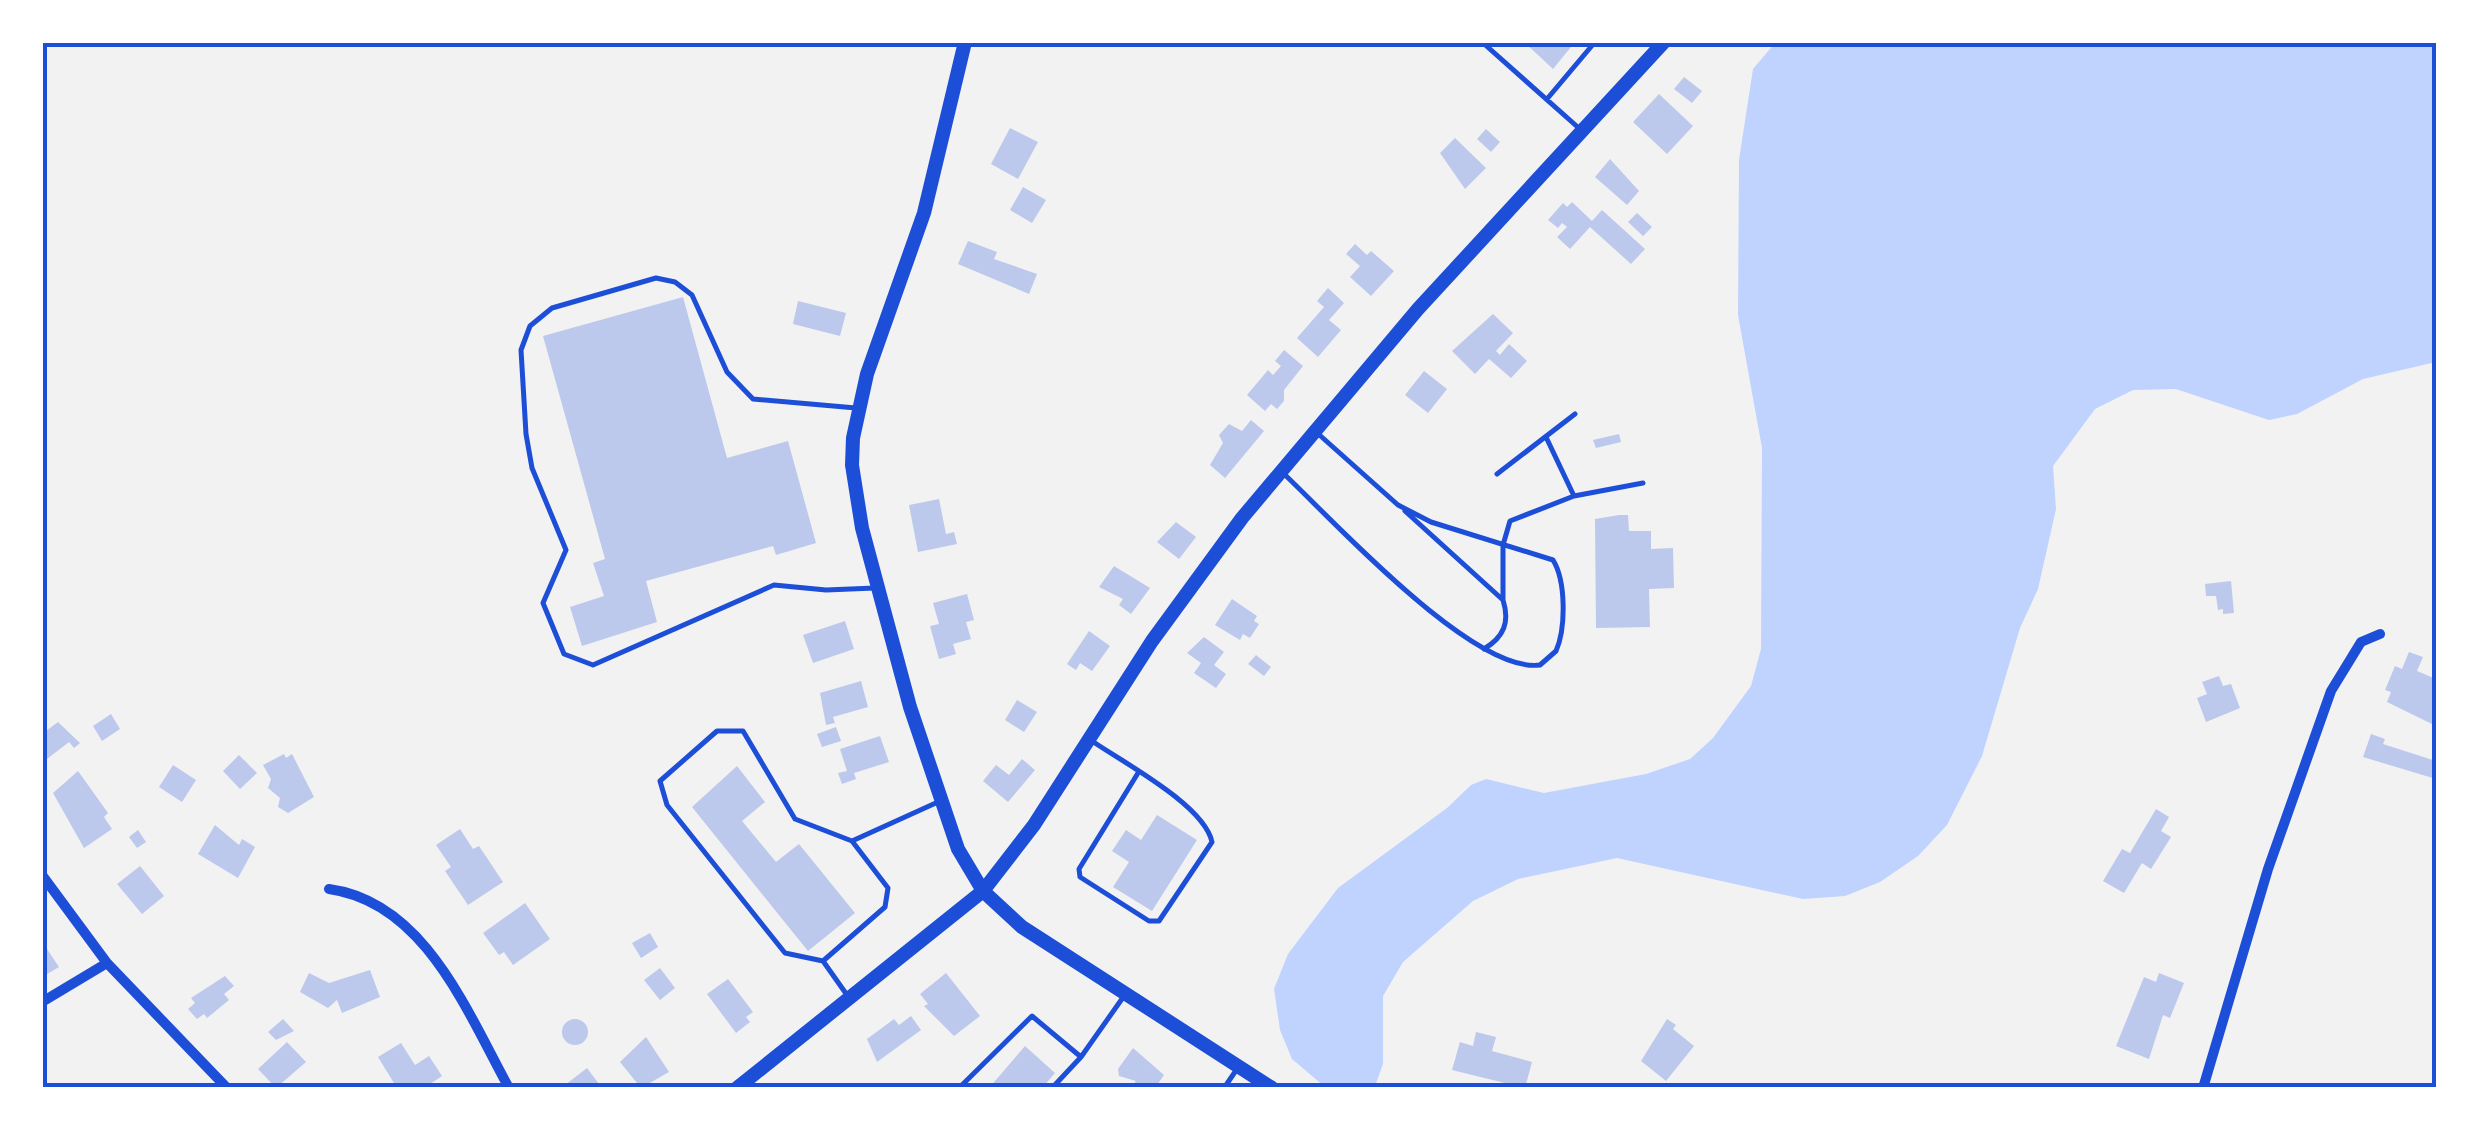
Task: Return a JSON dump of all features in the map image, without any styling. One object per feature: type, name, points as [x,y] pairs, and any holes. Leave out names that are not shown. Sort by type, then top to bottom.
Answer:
[{"type":"street","points":[[965,42],[924,214],[858,408],[852,466],[878,588],[940,801],[958,849],[983,891],[1022,927],[1272,1088]]},
{"type":"street","points":[[737,1088],[983,891],[1034,825],[1181,598],[1281,471],[1418,309],[1664,42]]},
{"type":"street","points":[[2203,1088],[2268,868],[2331,692],[2361,642],[2380,634]]},
{"type":"street","points":[[42,875],[107,963],[227,1088]]},
{"type":"street","points":[[329,889],[374,901],[413,932],[473,1018],[509,1088]]},
{"type":"street","points":[[42,1002],[107,963]]},
{"type":"lane","points":[[1482,42],[1583,132]]},
{"type":"lane","points":[[1547,98],[1594,42]]},
{"type":"lane","points":[[858,408],[754,398],[727,372],[692,295],[675,282],[656,278],[552,308],[530,326],[521,350],[532,468],[566,550],[543,603],[564,654],[593,665],[774,585],[826,590],[878,588]]},
{"type":"lane","points":[[1497,474],[1575,414]]},
{"type":"lane","points":[[1314,430],[1503,600]]},
{"type":"lane","points":[[1546,437],[1574,496]]},
{"type":"lane","points":[[1281,471],[1452,630],[1484,649],[1529,666],[1550,658],[1561,640],[1558,569],[1539,553],[1431,522],[1398,505]]},
{"type":"lane","points":[[1484,649],[1503,632],[1508,616],[1503,600],[1503,544],[1510,521],[1574,496],[1642,483]]},
{"type":"lane","points":[[822,961],[885,907],[888,888],[852,841],[795,819],[743,731],[716,731],[660,782],[666,805],[785,953],[822,961],[851,999]]},
{"type":"lane","points":[[1090,739],[1199,816],[1209,827],[1212,842],[1159,921],[1149,921],[1080,878],[1079,869],[1138,773]]},
{"type":"lane","points":[[852,841],[940,801]]},
{"type":"lane","points":[[1052,1088],[1081,1058],[1126,994]]},
{"type":"lane","points":[[960,1088],[1032,1016],[1081,1058]]},
{"type":"lane","points":[[1224,1088],[1238,1066]]},
{"type":"water","points":[[1775,43],[2436,43],[2436,362],[2363,379],[2297,414],[2269,420],[2176,389],[2133,390],[2095,409],[2053,466],[2056,509],[2038,589],[2020,628],[1982,756],[1947,825],[1918,856],[1880,882],[1845,896],[1803,899],[1617,858],[1518,879],[1473,901],[1403,962],[1383,996],[1383,1064],[1375,1086],[1325,1087],[1292,1059],[1280,1030],[1274,989],[1288,954],[1338,888],[1447,808],[1471,785],[1486,779],[1544,793],[1646,774],[1690,759],[1713,738],[1751,686],[1761,649],[1762,448],[1738,315],[1739,160],[1753,69]]},
{"type":"building","points":[[1524,42],[1575,42],[1553,69]]},
{"type":"building","points":[[1684,77],[1702,91],[1692,103],[1674,89]]},
{"type":"building","points":[[1659,94],[1693,126],[1667,154],[1633,122]]},
{"type":"building","points":[[1010,128],[1038,142],[1018,179],[991,164]]},
{"type":"building","points":[[1486,129],[1500,142],[1491,152],[1477,139]]},
{"type":"building","points":[[1455,138],[1486,168],[1465,189],[1440,153]]},
{"type":"building","points":[[1610,159],[1639,191],[1627,205],[1595,177]]},
{"type":"building","points":[[1023,187],[1046,200],[1032,223],[1010,210]]},
{"type":"building","points":[[1572,202],[1592,221],[1602,210],[1645,249],[1631,264],[1590,227],[1570,249],[1557,237],[1567,227],[1562,223],[1558,228],[1548,220],[1563,203],[1567,207]]},
{"type":"building","points":[[1637,213],[1652,227],[1643,236],[1628,222]]},
{"type":"building","points":[[968,241],[997,252],[994,259],[1037,274],[1029,294],[958,264]]},
{"type":"building","points":[[1355,244],[1367,255],[1371,251],[1394,271],[1371,296],[1350,277],[1360,266],[1346,254]]},
{"type":"building","points":[[1328,288],[1344,303],[1329,320],[1341,330],[1318,357],[1297,338],[1324,307],[1317,301]]},
{"type":"building","points":[[683,297],[727,458],[788,441],[816,543],[776,555],[773,546],[646,581],[657,622],[582,646],[570,607],[604,596],[593,563],[605,559],[543,336]]},
{"type":"building","points":[[798,301],[846,313],[840,336],[793,324]]},
{"type":"building","points":[[1493,314],[1513,333],[1496,351],[1500,355],[1509,344],[1527,361],[1511,378],[1489,359],[1475,374],[1452,351]]},
{"type":"building","points":[[1284,350],[1303,366],[1284,390],[1284,401],[1277,409],[1271,404],[1265,411],[1247,395],[1268,370],[1273,375],[1281,366],[1275,361]]},
{"type":"building","points":[[1424,371],[1447,389],[1428,413],[1405,395]]},
{"type":"building","points":[[1251,420],[1264,431],[1225,478],[1210,465],[1223,443],[1219,435],[1229,424],[1242,431]]},
{"type":"building","points":[[1619,434],[1621,442],[1596,448],[1593,440]]},
{"type":"building","points":[[939,499],[946,534],[954,532],[957,544],[918,552],[909,505]]},
{"type":"building","points":[[1628,515],[1629,531],[1651,531],[1651,549],[1673,548],[1674,588],[1649,589],[1650,627],[1596,628],[1595,519]]},
{"type":"building","points":[[1176,522],[1196,537],[1179,559],[1157,542]]},
{"type":"building","points":[[1114,566],[1150,588],[1131,614],[1119,605],[1123,599],[1099,587]]},
{"type":"building","points":[[2231,581],[2234,613],[2223,614],[2223,609],[2218,610],[2216,596],[2206,596],[2205,584]]},
{"type":"building","points":[[967,594],[974,620],[966,622],[971,639],[953,644],[956,654],[939,659],[930,626],[939,624],[933,603]]},
{"type":"building","points":[[1232,599],[1257,616],[1254,621],[1259,624],[1250,638],[1243,634],[1240,640],[1215,625]]},
{"type":"building","points":[[845,621],[854,649],[813,663],[803,635]]},
{"type":"building","points":[[1089,631],[1110,646],[1092,671],[1080,663],[1076,670],[1067,664]]},
{"type":"building","points":[[1204,637],[1224,652],[1214,665],[1226,674],[1216,688],[1194,673],[1201,663],[1187,653]]},
{"type":"building","points":[[2409,652],[2423,657],[2417,671],[2436,679],[2436,726],[2387,702],[2391,692],[2385,690],[2395,666],[2402,669]]},
{"type":"building","points":[[1256,655],[1271,667],[1264,676],[1248,664]]},
{"type":"building","points":[[2219,676],[2223,686],[2231,684],[2240,708],[2206,722],[2197,698],[2207,694],[2202,682]]},
{"type":"building","points":[[861,681],[868,707],[833,717],[835,723],[826,725],[820,693]]},
{"type":"building","points":[[1017,700],[1037,712],[1024,732],[1005,720]]},
{"type":"building","points":[[111,714],[120,729],[102,741],[93,726]]},
{"type":"building","points":[[58,722],[80,743],[74,748],[69,742],[47,759],[42,734]]},
{"type":"building","points":[[836,727],[841,741],[822,747],[817,734]]},
{"type":"building","points":[[2371,734],[2385,739],[2383,744],[2436,761],[2436,779],[2363,757]]},
{"type":"building","points":[[880,736],[889,762],[854,773],[856,779],[842,784],[838,773],[847,771],[840,749]]},
{"type":"building","points":[[284,754],[286,758],[292,754],[314,797],[288,813],[278,807],[280,798],[268,788],[271,779],[263,765]]},
{"type":"building","points":[[239,755],[257,773],[240,789],[223,771]]},
{"type":"building","points":[[1022,759],[1035,770],[1008,802],[983,781],[996,765],[1009,775]]},
{"type":"building","points":[[173,765],[196,780],[182,802],[159,787]]},
{"type":"building","points":[[737,766],[765,802],[742,821],[776,862],[799,844],[855,913],[808,951],[692,807]]},
{"type":"building","points":[[78,771],[108,813],[104,817],[112,829],[84,848],[53,793]]},
{"type":"building","points":[[2156,809],[2169,817],[2161,831],[2171,837],[2151,869],[2142,863],[2124,893],[2103,881],[2122,849],[2130,853]]},
{"type":"building","points":[[1157,815],[1197,840],[1152,911],[1113,887],[1129,862],[1112,851],[1126,830],[1141,840]]},
{"type":"building","points":[[215,825],[239,845],[242,839],[255,847],[238,878],[198,854]]},
{"type":"building","points":[[460,829],[473,849],[479,846],[503,882],[468,905],[445,871],[451,867],[436,845]]},
{"type":"building","points":[[138,830],[146,842],[137,848],[129,837]]},
{"type":"building","points":[[140,866],[164,896],[142,914],[117,884]]},
{"type":"building","points":[[525,903],[550,939],[513,965],[504,952],[499,955],[483,933]]},
{"type":"building","points":[[650,933],[658,947],[641,958],[632,943]]},
{"type":"building","points":[[42,947],[59,967],[42,977]]},
{"type":"building","points":[[660,968],[675,988],[660,1000],[644,980]]},
{"type":"building","points":[[370,970],[380,997],[342,1013],[337,1000],[328,1008],[300,992],[309,973],[329,983]]},
{"type":"building","points":[[946,973],[980,1016],[954,1036],[924,1006],[928,1004],[920,994]]},
{"type":"building","points":[[2159,973],[2184,983],[2170,1018],[2163,1015],[2149,1059],[2116,1046],[2144,977],[2156,982]]},
{"type":"building","points":[[225,976],[234,986],[224,994],[229,1000],[207,1018],[204,1014],[197,1019],[188,1009],[195,1003],[191,998]]},
{"type":"building","points":[[728,979],[753,1012],[746,1017],[750,1022],[736,1033],[707,994]]},
{"type":"building","points":[[911,1016],[921,1030],[877,1062],[867,1039],[894,1019],[899,1025]]},
{"type":"building","points":[[283,1019],[294,1031],[276,1040],[268,1032]]},
{"type":"building","points":[[575,1019],[584,1023],[588,1032],[584,1041],[575,1045],[566,1041],[562,1032],[566,1023]]},
{"type":"building","points":[[1667,1019],[1694,1046],[1666,1081],[1641,1061]]},
{"type":"building","points":[[1476,1032],[1496,1037],[1492,1051],[1532,1062],[1525,1088],[1452,1070],[1460,1042],[1473,1046]]},
{"type":"building","points":[[646,1037],[669,1072],[641,1088],[620,1062]]},
{"type":"building","points":[[287,1042],[306,1062],[276,1088],[258,1069]]},
{"type":"building","points":[[401,1043],[415,1065],[429,1056],[442,1076],[424,1088],[397,1088],[378,1057]]},
{"type":"building","points":[[1025,1046],[1055,1073],[1042,1088],[989,1088]]},
{"type":"building","points":[[1133,1048],[1164,1075],[1155,1088],[1130,1088],[1136,1081],[1119,1076],[1118,1069]]},
{"type":"building","points":[[587,1068],[602,1088],[567,1088],[565,1085]]}]
